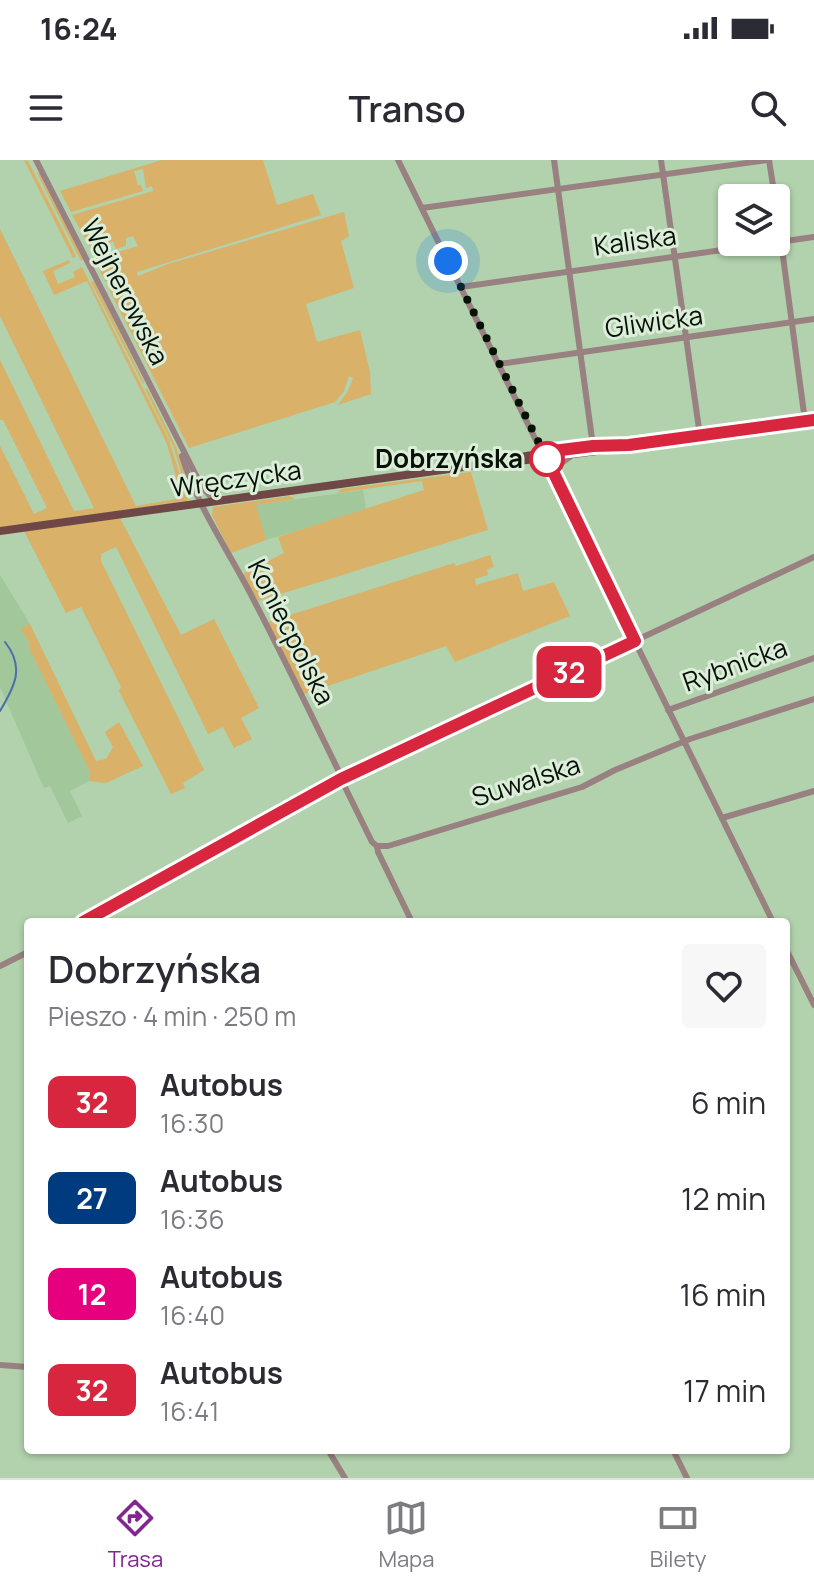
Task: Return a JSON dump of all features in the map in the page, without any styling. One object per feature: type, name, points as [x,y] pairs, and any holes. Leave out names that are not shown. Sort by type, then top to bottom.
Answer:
[{"type":"main road","name":"Wręczycka","points":[[547,454],[571,456],[810,420]]},
{"type":"main road","name":"Wręczycka","points":[[0,531],[478,465],[593,446],[629,445]]},
{"type":"street","name":"Wejherowska","points":[[36,160],[202,487]]},
{"type":"street","points":[[398,160],[547,454],[771,918]]},
{"type":"street","points":[[554,160],[593,446]]},
{"type":"street","points":[[661,160],[700,436]]},
{"type":"street","points":[[422,208],[769,160],[773,184]]},
{"type":"street","name":"Kaliska","points":[[790,241],[814,237]]},
{"type":"street","name":"Kaliska","points":[[461,287],[718,250]]},
{"type":"street","points":[[784,256],[791,322],[810,420]]},
{"type":"street","name":"Gliwicka","points":[[499,364],[814,319]]},
{"type":"street","name":"Wejherowska","points":[[178,441],[192,489]]},
{"type":"street","points":[[557,479],[560,464],[571,456]]},
{"type":"street","points":[[202,487],[211,497],[226,501]]},
{"type":"street","points":[[202,487],[204,504]]},
{"type":"street","points":[[192,489],[204,504]]},
{"type":"street","points":[[181,507],[191,498],[192,489]]},
{"type":"street","name":"Koniecpolska","points":[[204,504],[308,706],[410,918]]},
{"type":"street","points":[[90,918],[341,779],[814,557]]},
{"type":"street","name":"Rybnicka","points":[[668,710],[814,658]]},
{"type":"street","name":"Suwalska","points":[[377,846],[388,846],[582,787],[684,742],[814,699]]},
{"type":"street","points":[[722,818],[814,791]]},
{"type":"street","points":[[0,966],[24,954]]},
{"type":"street","points":[[790,957],[814,1005]]},
{"type":"street","points":[[0,1365],[24,1367]]},
{"type":"street","points":[[330,1454],[345,1478]]},
{"type":"street","points":[[675,1454],[687,1478]]},
{"type":"shaded area","points":[[24,160],[28,161],[76,256],[73,258]]},
{"type":"shaded area","points":[[162,160],[263,160],[277,205],[313,194],[321,215],[137,272],[138,276],[168,264],[344,212],[349,236],[341,241],[354,288],[306,304],[317,342],[360,330],[370,372],[371,394],[338,405],[353,378],[349,376],[344,391],[335,402],[189,448],[107,285],[109,282],[105,281],[94,259],[138,246],[133,236],[126,238],[126,246],[116,249],[113,241],[97,248],[94,254],[72,215],[153,191],[152,186],[146,188],[143,169],[134,171],[143,191],[71,212],[60,191]]},
{"type":"shaded area","points":[[37,173],[83,259],[81,261]]},
{"type":"shaded area","points":[[0,229],[136,506],[182,498],[167,444],[87,281],[54,295],[43,271],[69,260],[70,263],[53,271],[58,284],[75,277],[73,272],[82,267],[169,440],[185,492],[190,493],[187,501],[0,528],[0,446],[34,514],[47,508],[3,420],[0,420],[0,360],[74,511],[94,508],[0,316]]},
{"type":"shaded area","points":[[94,281],[144,382],[143,384],[91,282]]},
{"type":"shaded area","points":[[147,388],[176,447],[189,487],[185,486],[174,448]]},
{"type":"shaded area","points":[[471,472],[488,530],[258,601],[243,574],[284,553],[278,537],[424,490],[422,481],[337,493],[341,489]]},
{"type":"shaded area","points":[[363,490],[366,510],[266,540],[255,505]]},
{"type":"shaded area","points":[[290,496],[295,499],[256,505],[266,540],[231,553],[212,515],[213,507]]},
{"type":"shaded area","points":[[120,518],[181,635],[214,619],[259,708],[241,718],[252,739],[234,748],[223,727],[208,734],[116,547],[101,554],[101,561],[204,770],[183,783],[185,788],[171,794],[81,607],[66,613],[24,531]]},
{"type":"shaded area","points":[[490,555],[494,567],[487,569],[488,575],[475,579],[476,585],[518,573],[523,591],[554,582],[570,616],[455,662],[446,646],[304,694],[268,622],[454,563],[456,566]]},
{"type":"shaded area","points":[[0,575],[30,624],[22,628],[28,646],[90,772],[89,781],[70,791],[82,816],[68,823],[50,786],[44,788],[0,687]]},
{"type":"shaded area","points":[[30,624],[96,761],[106,759],[113,747],[105,732],[119,722],[143,766],[106,783],[89,781],[90,772],[21,628]]},
{"type":"waterway","points":[[0,711],[16,676],[15,660],[5,642]]},
{"type":"bus line","name":"32","points":[[90,918],[341,779],[635,641],[547,459],[553,451],[629,445],[814,420]]},
{"type":"place","name":"Dobrzyńska","points":[[547,459]]},
{"type":"route","points":[[448,261],[547,459]]}]
